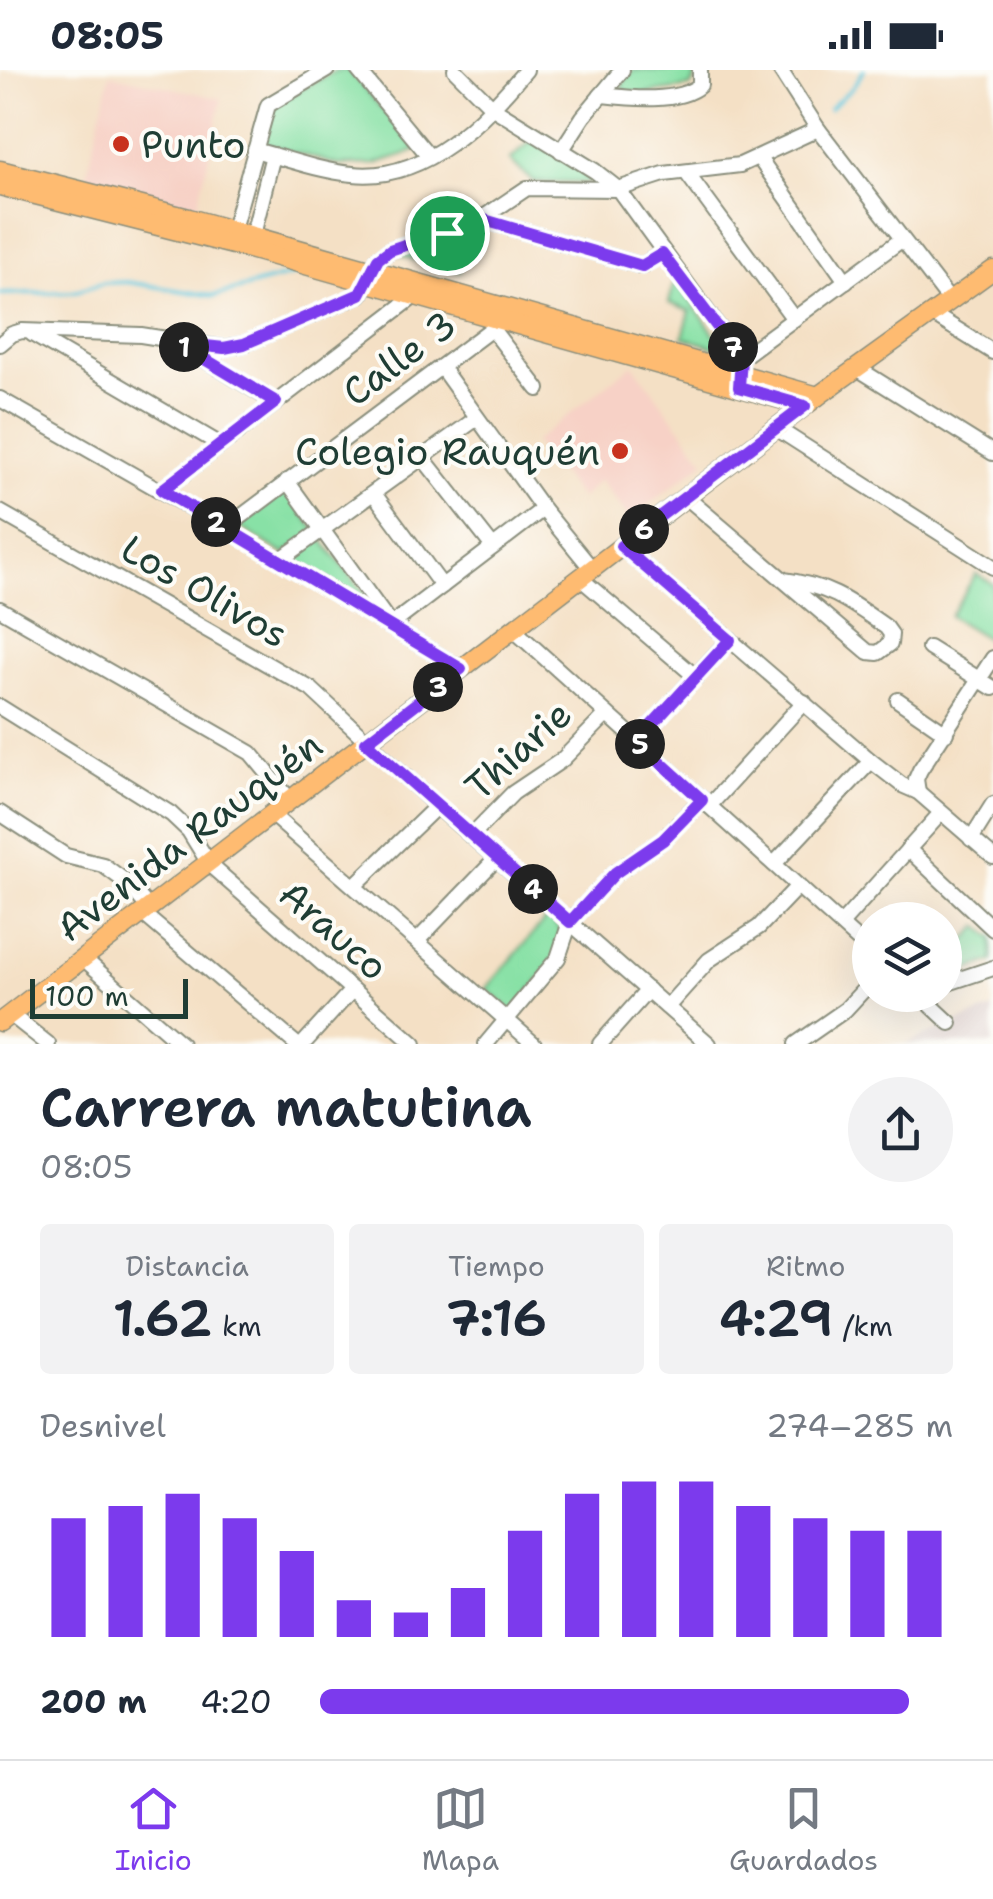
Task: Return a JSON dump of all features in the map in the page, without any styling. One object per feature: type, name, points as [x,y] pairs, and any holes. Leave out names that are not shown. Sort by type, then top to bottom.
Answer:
[{"type":"main road","points":[[0,170],[231,237]]},
{"type":"main road","points":[[0,186],[251,242],[370,275],[503,320]]},
{"type":"main road","name":"Avenida Rauquén","points":[[5,1018],[811,401],[993,270]]},
{"type":"main road","points":[[370,275],[416,295],[503,320],[741,373],[811,401]]},
{"type":"street","points":[[231,237],[268,105],[327,70]]},
{"type":"street","points":[[358,70],[429,156]]},
{"type":"street","points":[[454,70],[493,108],[618,189],[741,373],[794,319],[901,240]]},
{"type":"street","points":[[255,150],[354,174],[396,172],[465,134],[526,70]]},
{"type":"street","points":[[560,151],[622,70]]},
{"type":"street","points":[[602,95],[631,99],[690,92],[700,85],[700,70]]},
{"type":"street","points":[[780,70],[818,129],[950,301]]},
{"type":"street","points":[[0,344],[12,334],[28,331],[141,335],[224,348],[244,344],[360,294],[378,259],[390,250],[481,219],[528,188],[618,189],[644,179],[740,165],[818,129]]},
{"type":"street","points":[[251,242],[273,155]]},
{"type":"street","points":[[758,158],[846,281]]},
{"type":"street","points":[[686,172],[794,319]]},
{"type":"street","points":[[481,219],[642,266],[662,254]]},
{"type":"street","points":[[162,490],[416,295]]},
{"type":"street","points":[[932,314],[993,352]]},
{"type":"street","points":[[503,320],[538,389]]},
{"type":"street","name":"Calle 3","points":[[226,528],[503,320]]},
{"type":"street","points":[[28,331],[221,445]]},
{"type":"street","points":[[178,343],[276,402]]},
{"type":"street","points":[[441,367],[586,574],[696,678]]},
{"type":"street","points":[[857,368],[993,453]]},
{"type":"street","points":[[0,399],[162,490],[461,669]]},
{"type":"street","points":[[280,560],[477,418]]},
{"type":"street","points":[[776,428],[993,567]]},
{"type":"street","points":[[423,458],[493,546]]},
{"type":"street","points":[[287,482],[392,626]]},
{"type":"street","points":[[374,494],[442,586]]},
{"type":"street","points":[[686,497],[868,652],[878,653],[890,644],[891,634],[886,627],[832,592],[815,584],[784,580]]},
{"type":"street","points":[[392,626],[543,509]]},
{"type":"street","name":"Los Olivos","points":[[0,512],[311,689],[437,806],[707,1043]]},
{"type":"street","points":[[621,546],[871,761],[918,792],[993,857]]},
{"type":"street","points":[[0,609],[246,750],[263,764],[290,800]]},
{"type":"street","points":[[513,629],[852,934]]},
{"type":"street","points":[[637,741],[730,640]]},
{"type":"street","points":[[928,648],[986,683]]},
{"type":"street","points":[[918,792],[918,774],[986,683],[993,658]]},
{"type":"street","points":[[898,700],[946,732]]},
{"type":"street","points":[[486,1044],[558,958],[570,922],[615,873],[663,840],[706,803],[804,702]]},
{"type":"street","name":"Arauco","points":[[0,707],[171,814],[189,831],[209,864],[414,1044]]},
{"type":"street","name":"Thiarie","points":[[471,836],[514,793],[562,760],[607,714]]},
{"type":"street","points":[[774,864],[871,761]]},
{"type":"street","points":[[971,839],[993,804]]},
{"type":"street","points":[[354,886],[437,806]]},
{"type":"street","points":[[0,813],[66,856],[103,864],[126,882],[146,910],[300,1044],[352,990]]},
{"type":"street","points":[[272,814],[534,1044]]},
{"type":"street","points":[[841,924],[940,814]]},
{"type":"street","points":[[908,849],[993,928]]},
{"type":"street","points":[[417,941],[497,858]]},
{"type":"street","points":[[668,1007],[708,960],[759,927],[798,886]]},
{"type":"street","points":[[83,958],[181,1044]]},
{"type":"street","points":[[962,978],[993,968]]},
{"type":"street","points":[[600,1044],[648,990]]},
{"type":"street","points":[[796,1044],[852,1002]]},
{"type":"street","points":[[938,1012],[950,1023]]},
{"type":"street","points":[[5,1018],[48,1044]]},
{"type":"shaded area","points":[[110,74],[222,99],[196,213],[84,186]]},
{"type":"shaded area","name":"Colegio Rauquén","points":[[633,364],[705,461],[630,519],[599,480],[581,499],[534,442]]},
{"type":"shaded area","points":[[993,1009],[993,1044],[904,1044],[978,1014]]},
{"type":"green space","points":[[337,70],[348,70],[418,150],[375,164],[338,165],[258,142],[268,107]]},
{"type":"green space","points":[[633,70],[691,70],[696,78],[690,87],[628,96],[621,85]]},
{"type":"green space","points":[[533,139],[591,175],[588,183],[533,182],[510,160]]},
{"type":"green space","points":[[472,229],[460,272],[398,255]]},
{"type":"green space","points":[[675,280],[728,352],[683,337],[690,311],[669,303]]},
{"type":"green space","points":[[286,490],[317,532],[284,554],[238,526]]},
{"type":"green space","points":[[320,537],[378,611],[289,558]]},
{"type":"green space","points":[[976,574],[993,584],[993,633],[989,640],[950,616]]},
{"type":"green space","points":[[549,915],[564,936],[560,953],[514,1013],[486,989]]},
{"type":"green space","points":[[979,926],[993,938],[993,961],[962,972],[962,944]]},
{"type":"waterway","points":[[829,109],[853,87],[864,70]]},
{"type":"waterway","points":[[0,294],[73,292],[102,283],[127,282],[214,296],[298,273]]},
{"type":"place","name":"Punto","points":[[121,144]]},
{"type":"place","name":"Colegio Rauquén","points":[[620,451]]},
{"type":"route","points":[[481,219],[642,266],[662,254],[741,358],[739,387],[805,406],[621,546],[730,640],[637,741],[702,800],[650,852],[615,873],[570,922],[366,742],[461,669],[162,490],[276,402],[178,343],[224,348],[244,344],[360,294],[378,259],[390,250],[447,233],[481,219]]}]
